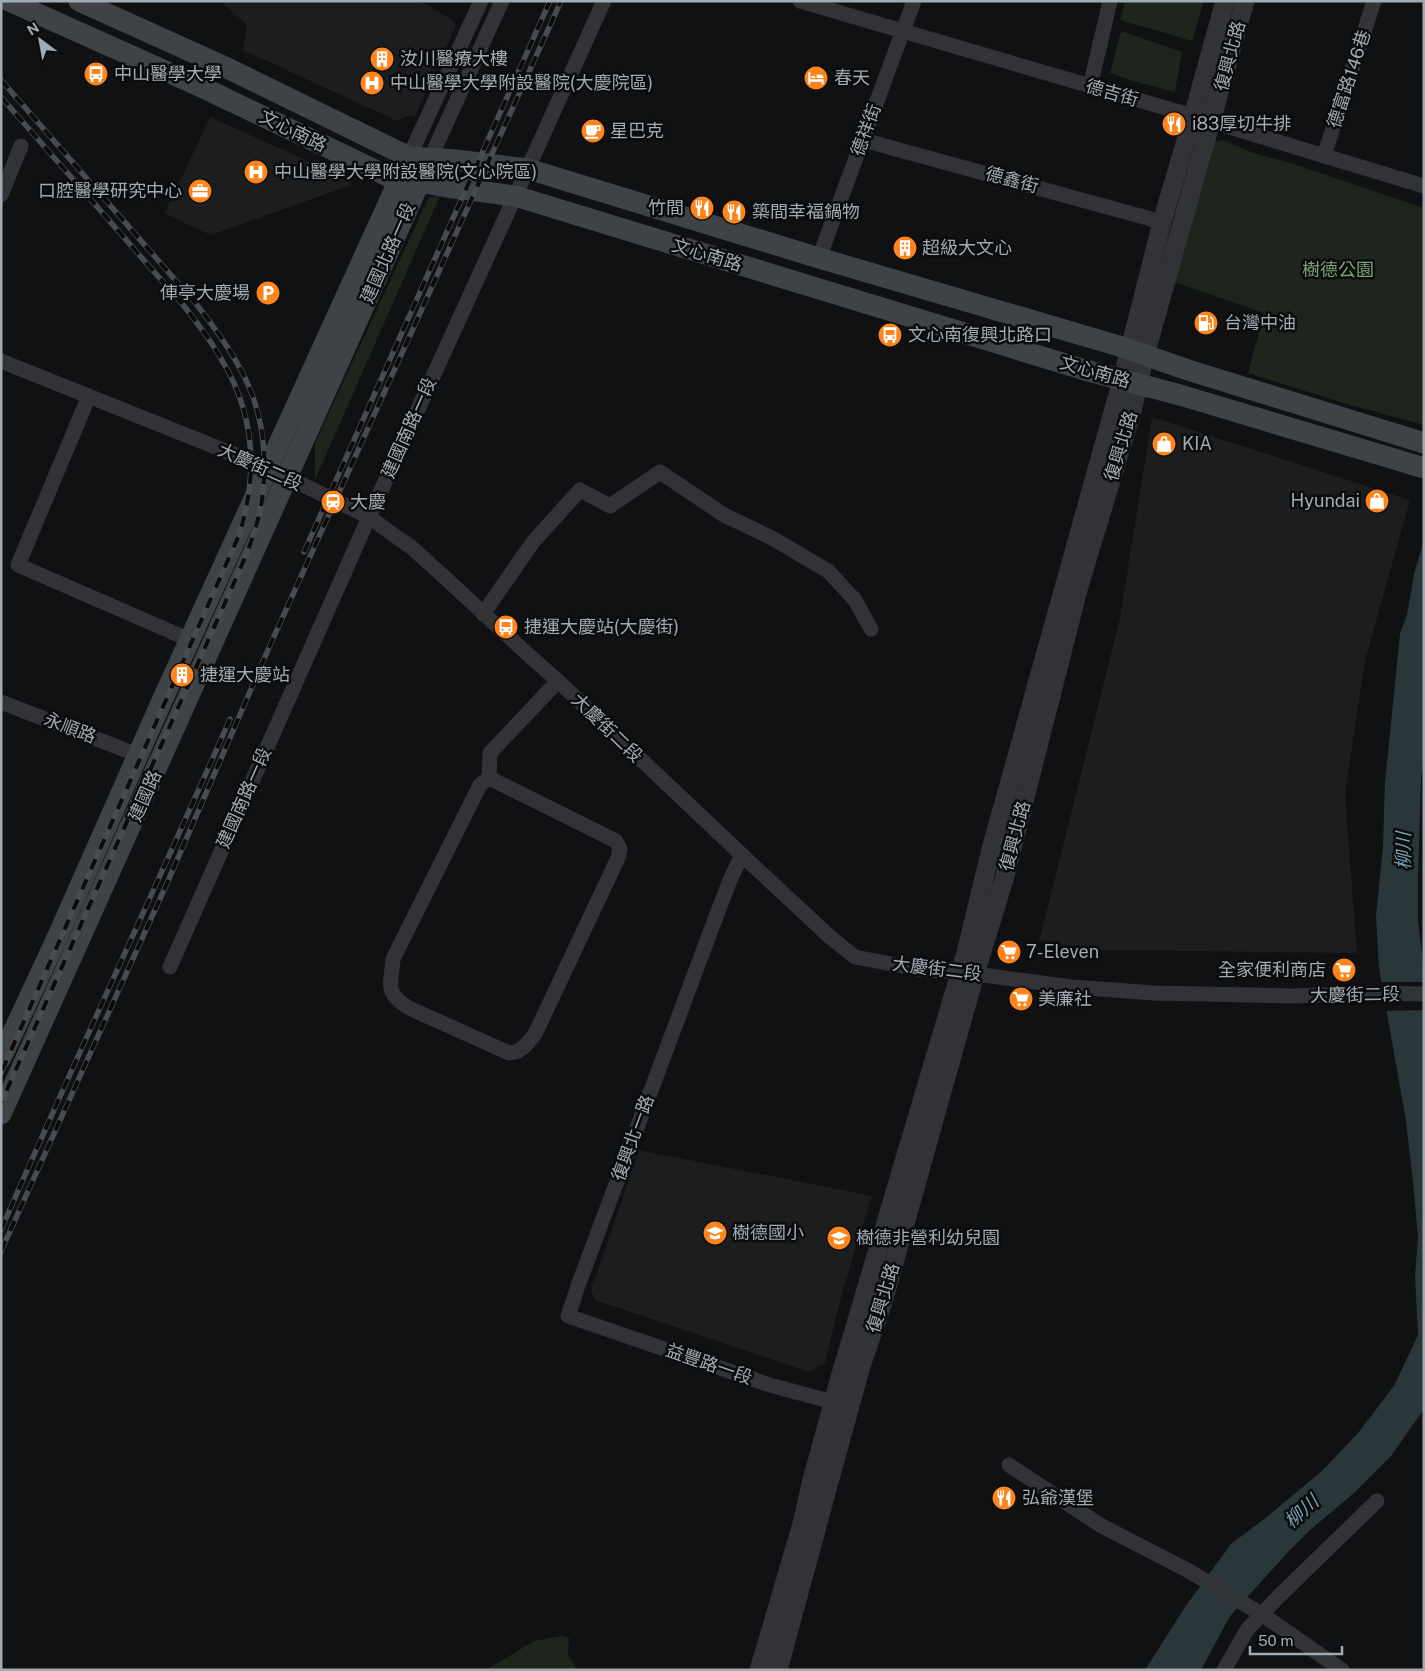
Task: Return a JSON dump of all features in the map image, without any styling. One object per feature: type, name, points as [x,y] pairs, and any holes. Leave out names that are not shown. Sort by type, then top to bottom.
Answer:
[{"type":"main road","name":"文心南路","points":[[9,1],[210,91],[398,181],[420,182],[515,196],[1085,370],[1422,462]]},
{"type":"main road","name":"文心南路","points":[[79,1],[420,158],[528,169],[1424,442]]},
{"type":"main road","name":"建國北路一段","points":[[268,468],[398,181],[420,158]]},
{"type":"main road","name":"建國北路一段","points":[[287,478],[420,182],[420,158]]},
{"type":"main road","name":"建國路","points":[[1,1058],[57,938],[268,468]]},
{"type":"main road","name":"建國路","points":[[1,1114],[287,478]]},
{"type":"street","name":"建國北路一段","points":[[420,158],[481,1]]},
{"type":"street","name":"建國北路一段","points":[[420,158],[502,1]]},
{"type":"street","name":"建國南路一段","points":[[170,967],[369,517],[604,1]]},
{"type":"street","name":"德吉街","points":[[800,1],[1424,186]]},
{"type":"street","name":"德祥街","points":[[818,258],[914,1]]},
{"type":"street","points":[[1090,87],[1110,1]]},
{"type":"street","name":"復興北路","points":[[759,1670],[802,1524],[812,1480],[883,1302],[967,973],[991,849],[1130,382],[1202,119],[1225,1]]},
{"type":"street","name":"復興北路","points":[[1137,353],[1162,222],[1202,119],[1217,104],[1245,1]]},
{"type":"street","name":"德富路146巷","points":[[1324,156],[1374,1]]},
{"type":"street","name":"德鑫街","points":[[863,140],[1162,222]]},
{"type":"street","points":[[1,195],[21,146]]},
{"type":"street","name":"大慶街二段","points":[[1,361],[268,468],[369,517],[411,547],[482,614],[558,681],[742,856],[830,937],[855,957],[923,970],[967,973],[1072,987],[1154,993],[1293,996],[1379,993],[1424,994]]},
{"type":"street","points":[[89,396],[18,565],[190,640]]},
{"type":"street","points":[[482,614],[534,542],[580,490],[610,506],[660,472],[724,515],[772,538],[828,571],[855,600],[871,629]]},
{"type":"street","name":"大慶街二段","points":[[489,778],[490,753],[558,681]]},
{"type":"street","name":"永順路","points":[[1,702],[138,755]]},
{"type":"street","points":[[489,778],[616,841],[620,849],[618,858],[536,1034],[525,1047],[515,1053],[509,1053],[409,1008],[397,1000],[390,988],[393,959],[480,785],[489,778]]},
{"type":"street","name":"復興北一路","points":[[568,1316],[699,961],[730,880],[742,856]]},
{"type":"street","name":"益豐路一段","points":[[568,1316],[770,1385],[841,1406]]},
{"type":"street","name":"復興北路","points":[[778,1670],[841,1406]]},
{"type":"street","points":[[1009,1465],[1100,1525],[1189,1571],[1262,1615],[1342,1670]]},
{"type":"street","points":[[1224,1670],[1247,1630],[1278,1597],[1377,1501]]},
{"type":"shaded area","name":"中山醫學大學附設醫院(大慶院區)","points":[[220,1],[421,1],[452,20],[456,26],[415,116],[408,116],[397,121],[243,50],[247,25]]},
{"type":"shaded area","name":"中山醫學大學附設醫院(文心院區)","points":[[210,117],[354,184],[211,235],[184,223],[165,213]]},
{"type":"shaded area","points":[[1152,417],[1410,500],[1365,660],[1345,795],[1357,953],[1098,950],[1039,941],[1120,618]]},
{"type":"shaded area","name":"樹德國小","points":[[639,1150],[872,1196],[843,1289],[825,1363],[809,1372],[595,1300],[591,1290]]},
{"type":"green space","points":[[1125,1],[1204,1],[1192,41],[1120,20]]},
{"type":"green space","points":[[1121,31],[1182,52],[1175,92],[1110,73]]},
{"type":"green space","name":"樹德公園","points":[[1223,140],[1256,154],[1288,162],[1424,208],[1424,425],[1350,405],[1248,373],[1264,313],[1174,282],[1214,141]]},
{"type":"green space","points":[[440,196],[315,480],[315,443],[429,197]]},
{"type":"green space","points":[[562,1636],[569,1638],[568,1654],[577,1670],[486,1670],[534,1641]]},
{"type":"water","name":"柳川","points":[[1424,540],[1424,755],[1421,778],[1418,921],[1424,972],[1424,1409],[1391,1456],[1354,1493],[1310,1530],[1230,1616],[1201,1670],[1145,1670],[1185,1607],[1231,1544],[1322,1471],[1358,1433],[1394,1386],[1418,1335],[1415,1276],[1418,1237],[1413,1182],[1406,1121],[1379,968],[1376,916],[1383,847],[1385,782],[1400,634],[1407,615],[1414,574]]},
{"type":"pier","points":[[1381,982],[1424,982],[1424,1010],[1384,1011]]},
{"type":"railway","points":[[304,552],[550,1]]},
{"type":"railway","points":[[1,1251],[168,881],[271,643],[561,1]]},
{"type":"railway","points":[[1,80],[197,305],[212,325],[226,345],[248,385],[256,406],[264,452],[262,498],[254,534],[246,555],[1,1103]]},
{"type":"railway","points":[[1,97],[184,306],[212,344],[232,378],[241,400],[247,421],[251,466],[245,512],[239,535],[1,1073]]},
{"type":"railway","points":[[1,1230],[230,719]]},
{"type":"place","name":"汝川醫療大樓","points":[[382,59]]},
{"type":"place","name":"中山醫學大學","points":[[96,74]]},
{"type":"place","name":"春天","points":[[816,78]]},
{"type":"place","name":"中山醫學大學附設醫院(大慶院區)","points":[[372,83]]},
{"type":"place","name":"i83厚切牛排","points":[[1174,124]]},
{"type":"place","name":"星巴克","points":[[593,131]]},
{"type":"place","name":"中山醫學大學附設醫院(文心院區)","points":[[256,172]]},
{"type":"place","name":"口腔醫學研究中心","points":[[200,191]]},
{"type":"place","name":"竹間","points":[[702,208]]},
{"type":"place","name":"築間幸福鍋物","points":[[734,212]]},
{"type":"place","name":"超級大文心","points":[[905,248]]},
{"type":"place","name":"俥亭大慶場","points":[[268,293]]},
{"type":"place","name":"台灣中油","points":[[1206,323]]},
{"type":"place","name":"文心南復興北路口","points":[[890,335]]},
{"type":"place","name":"KIA","points":[[1164,444]]},
{"type":"place","name":"Hyundai","points":[[1377,501]]},
{"type":"place","name":"大慶","points":[[333,502]]},
{"type":"place","name":"捷運大慶站(大慶街)","points":[[506,627]]},
{"type":"place","name":"捷運大慶站","points":[[182,675]]},
{"type":"place","name":"7-Eleven","points":[[1009,952]]},
{"type":"place","name":"全家便利商店","points":[[1344,970]]},
{"type":"place","name":"美廉社","points":[[1021,999]]},
{"type":"place","name":"樹德國小","points":[[715,1233]]},
{"type":"place","name":"樹德非營利幼兒園","points":[[839,1238]]},
{"type":"place","name":"弘爺漢堡","points":[[1004,1498]]}]
